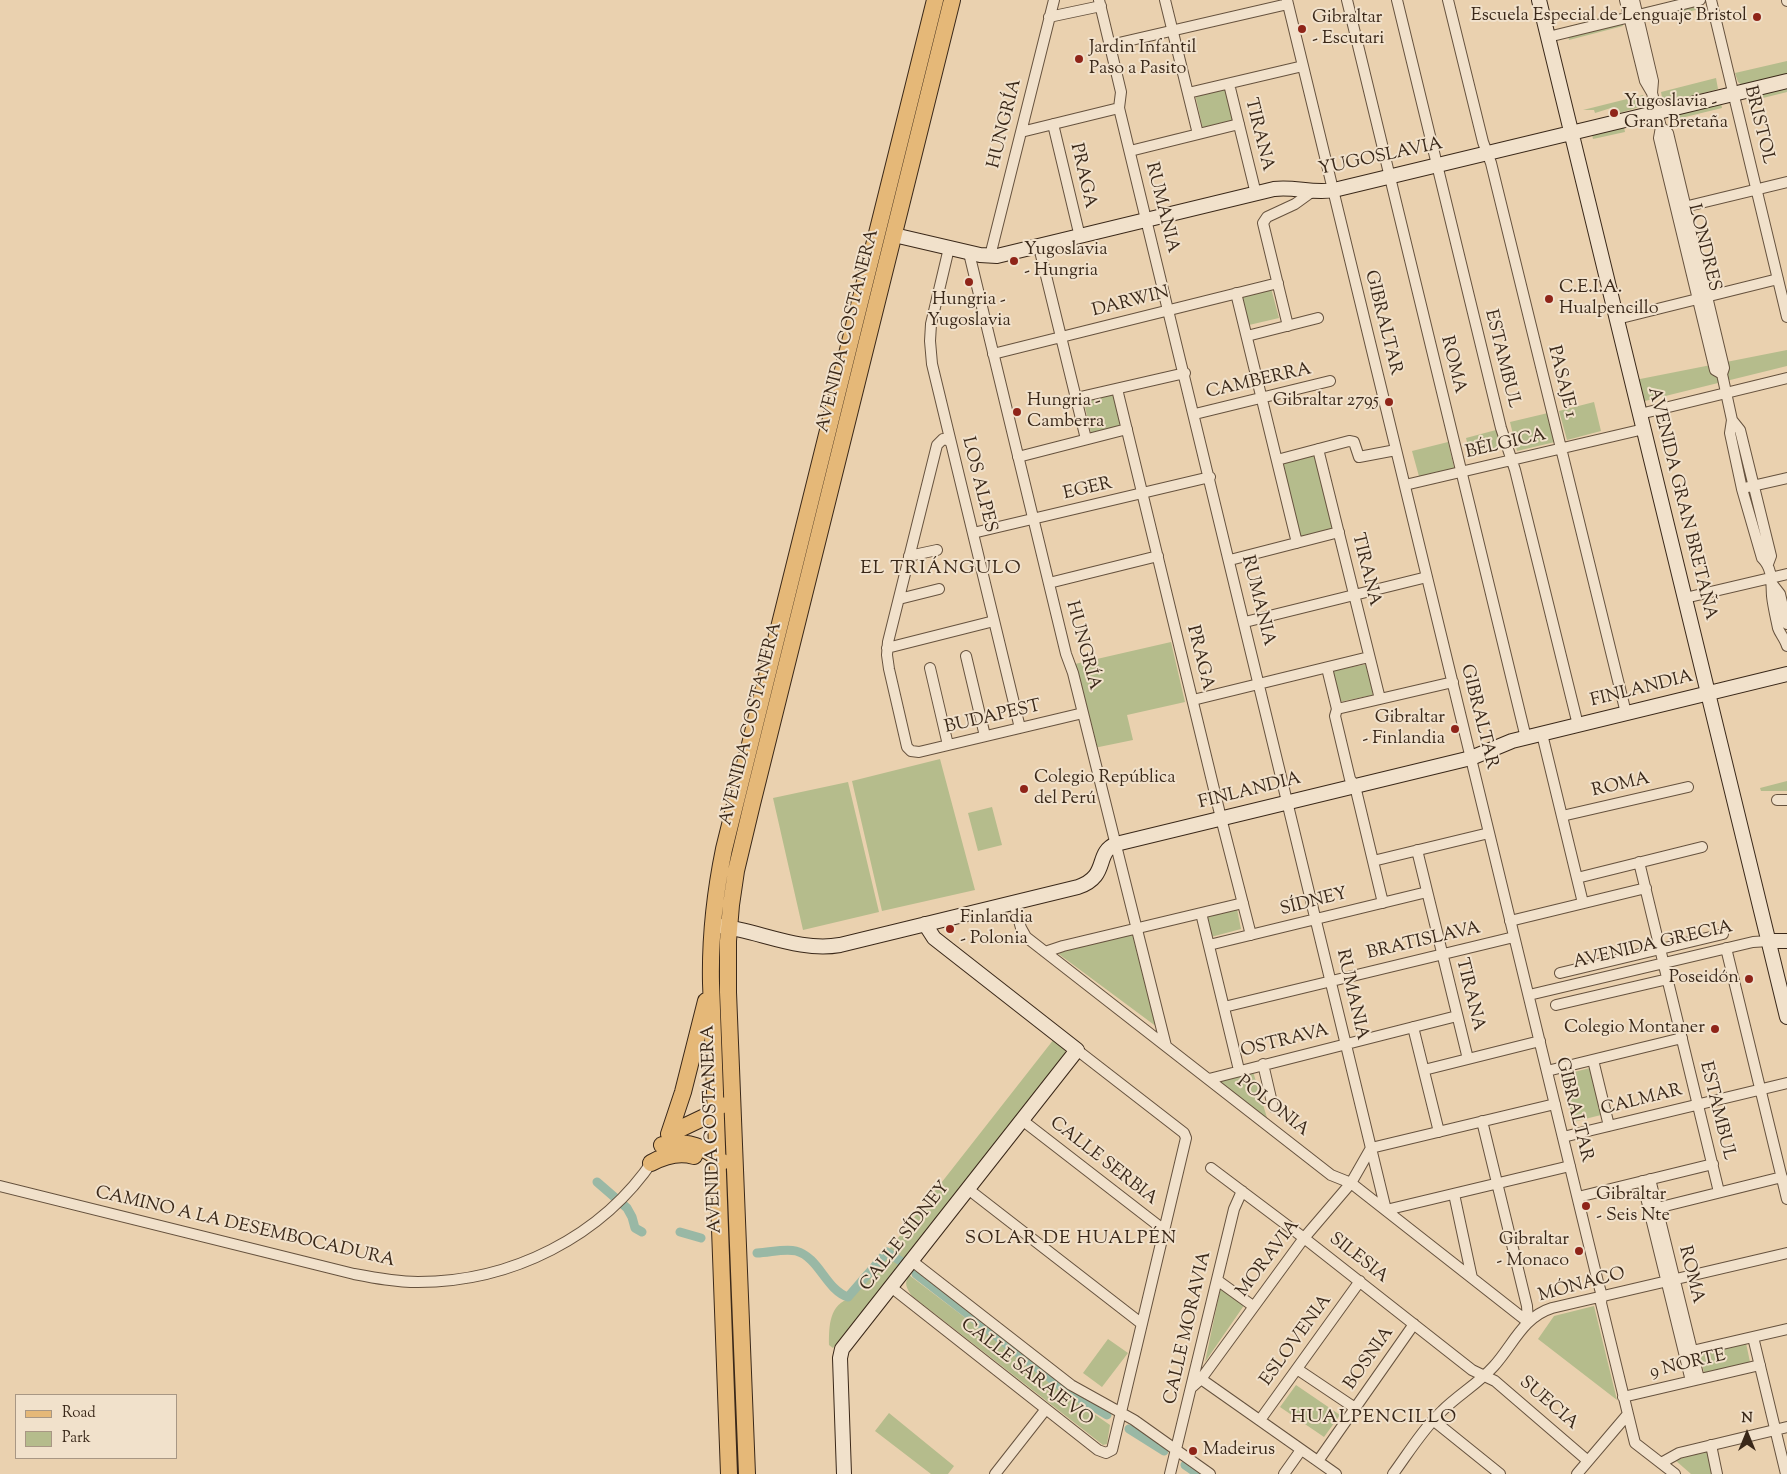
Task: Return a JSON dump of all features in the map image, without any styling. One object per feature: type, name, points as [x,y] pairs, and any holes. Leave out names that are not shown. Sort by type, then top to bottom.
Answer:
[{"type":"main road","name":"AVENIDA COSTANERA","points":[[728,1474],[717,1157],[709,1114],[712,925],[724,848],[935,0]]},
{"type":"main road","name":"AVENIDA COSTANERA","points":[[747,1474],[728,968],[729,927],[734,884],[746,829],[952,0]]},
{"type":"main road","points":[[665,1139],[683,1092],[711,983]]},
{"type":"main road","points":[[665,1139],[709,1114],[724,1102],[732,1087]]},
{"type":"main road","points":[[683,1092],[687,1107],[695,1115],[709,1114]]},
{"type":"main road","points":[[665,1139],[692,1144],[717,1157],[728,1170],[735,1183]]},
{"type":"main road","points":[[651,1164],[674,1154],[692,1155],[706,1164],[718,1181]]},
{"type":"street","name":"HUNGRÍA","points":[[990,256],[1054,0]]},
{"type":"street","points":[[1165,0],[1198,134]]},
{"type":"street","name":"ROMA","points":[[1348,0],[1526,738]]},
{"type":"street","name":"ESTAMBUL","points":[[1397,0],[1501,428],[1511,460],[1578,725]]},
{"type":"street","name":"PASAJE 1","points":[[1448,0],[1481,135],[1491,163],[1626,714]]},
{"type":"street","name":"AVENIDA GRAN BRETAÑA","points":[[1539,0],[1787,1017]]},
{"type":"street","name":"LONDRES","points":[[1625,0],[1634,16]]},
{"type":"street","name":"LONDRES","points":[[1634,0],[1634,16],[1645,81],[1652,93],[1661,127],[1659,138],[1681,208],[1703,298],[1715,370],[1722,374],[1732,420],[1730,433],[1742,489],[1762,558],[1768,564],[1779,630],[1786,639]]},
{"type":"street","points":[[1548,37],[1700,0]]},
{"type":"street","name":"BRISTOL","points":[[1711,0],[1787,317]]},
{"type":"street","points":[[1110,45],[1288,2]]},
{"type":"street","name":"GIBRALTAR","points":[[1288,2],[1602,1296],[1601,1303],[1634,1441],[1661,1463]]},
{"type":"street","points":[[1049,17],[1100,3]]},
{"type":"street","name":"RUMANIA","points":[[1100,3],[1120,92],[1119,108],[1170,310],[1386,1210]]},
{"type":"street","points":[[1188,93],[1303,66]]},
{"type":"street","name":"YUGOSLAVIA","points":[[894,235],[969,253],[997,256],[1283,188],[1313,191],[1334,190],[1787,81]]},
{"type":"street","name":"TIRANA","points":[[1229,84],[1256,194]]},
{"type":"street","points":[[1021,132],[1119,108]]},
{"type":"street","name":"PRAGA","points":[[1053,124],[1080,237]]},
{"type":"street","points":[[1130,151],[1239,124]]},
{"type":"street","points":[[1681,208],[1787,182]]},
{"type":"street","points":[[1288,326],[1264,220],[1296,204],[1313,191]]},
{"type":"street","points":[[1039,247],[1086,439]]},
{"type":"street","name":"LOS ALPES","points":[[949,248],[936,300],[930,341],[932,364],[1020,728]]},
{"type":"street","name":"HUNGRÍA","points":[[969,253],[1066,654],[1073,673],[1112,836],[1116,844],[1166,1046]]},
{"type":"street","points":[[1617,319],[1778,279]]},
{"type":"street","name":"DARWIN","points":[[993,354],[1278,283]]},
{"type":"street","points":[[1236,294],[1297,543]]},
{"type":"street","points":[[1247,336],[1318,318]]},
{"type":"street","name":"CAMBERRA","points":[[1076,398],[1185,373]]},
{"type":"street","points":[[1640,414],[1787,378]]},
{"type":"street","name":"CAMBERRA","points":[[1195,414],[1330,381]]},
{"type":"street","name":"PRAGA","points":[[1117,389],[1251,935]]},
{"type":"street","name":"LONDRES","points":[[1732,420],[1740,430],[1771,556],[1768,564]]},
{"type":"street","points":[[1018,457],[1127,428]]},
{"type":"street","name":"BÉLGICA","points":[[1405,485],[1644,429]]},
{"type":"street","points":[[951,443],[943,439],[937,445],[887,648],[994,621]]},
{"type":"street","points":[[1277,460],[1349,441],[1354,442],[1359,457],[1396,450]]},
{"type":"street","name":"TIRANA","points":[[1318,449],[1380,699]]},
{"type":"street","name":"EGER","points":[[973,533],[1210,477]]},
{"type":"street","points":[[1742,489],[1787,478]]},
{"type":"street","points":[[1230,560],[1339,532]]},
{"type":"street","points":[[909,556],[937,550]]},
{"type":"street","points":[[1049,583],[1158,556]]},
{"type":"street","points":[[1685,598],[1772,581],[1787,574]]},
{"type":"street","points":[[1245,622],[1427,577]]},
{"type":"street","name":"LONDRES","points":[[1772,581],[1780,594],[1787,624]]},
{"type":"street","points":[[898,599],[939,589]]},
{"type":"street","name":"BUDAPEST","points":[[887,648],[889,669],[906,745],[911,751],[919,752],[1083,713]]},
{"type":"street","points":[[966,656],[985,736]]},
{"type":"street","points":[[1192,700],[1369,657]]},
{"type":"street","points":[[930,668],[948,745]]},
{"type":"street","points":[[1327,668],[1337,709],[1335,716],[1350,779],[1355,786],[1383,903]]},
{"type":"street","name":"FINLANDIA","points":[[1116,844],[1471,758],[1502,744],[1787,674]]},
{"type":"street","points":[[1337,709],[1452,682]]},
{"type":"street","points":[[1542,734],[1583,903]]},
{"type":"street","name":"ROMA","points":[[1562,816],[1688,787]]},
{"type":"street","points":[[1373,861],[1489,833]]},
{"type":"street","points":[[712,925],[729,927],[804,946],[824,947],[840,945],[1078,887],[1088,883],[1096,876],[1105,852],[1116,844]]},
{"type":"street","points":[[1577,878],[1702,847]]},
{"type":"street","name":"TIRANA","points":[[1418,850],[1468,1059]]},
{"type":"street","name":"ESTAMBUL","points":[[1639,862],[1719,1192]]},
{"type":"street","points":[[1510,921],[1646,888]]},
{"type":"street","name":"SÍDNEY","points":[[1209,945],[1428,892]]},
{"type":"street","name":"POLONIA","points":[[1014,902],[1022,932],[1045,952],[1331,1175],[1351,1183],[1528,1322]]},
{"type":"street","points":[[1045,952],[1063,946],[1243,903]]},
{"type":"street","points":[[1201,913],[1239,1070]]},
{"type":"street","points":[[925,924],[934,938],[1186,1136],[1121,1413]]},
{"type":"street","points":[[1560,973],[1723,934]]},
{"type":"street","name":"BRATISLAVA","points":[[1224,1007],[1514,937]]},
{"type":"street","points":[[1705,939],[1708,952]]},
{"type":"street","name":"AVENIDA GRECIA","points":[[1529,995],[1757,941],[1787,941]]},
{"type":"street","points":[[1726,948],[1787,1199]]},
{"type":"street","points":[[1604,963],[1610,992]]},
{"type":"street","points":[[1556,1005],[1668,979]]},
{"type":"street","name":"OSTRAVA","points":[[1209,1078],[1457,1016]]},
{"type":"street","points":[[1413,1027],[1439,1132]]},
{"type":"street","points":[[1547,1071],[1682,1038]]},
{"type":"street","points":[[1424,1070],[1540,1041]]},
{"type":"street","name":"CALLE SÍDNEY","points":[[844,1474],[840,1355],[844,1347],[1077,1050]]},
{"type":"street","name":"GIBRALTAR","points":[[1593,1060],[1608,1126]]},
{"type":"street","points":[[1264,1064],[1273,1107]]},
{"type":"street","name":"CALMAR","points":[[1563,1136],[1787,1083]]},
{"type":"street","points":[[1371,1148],[1555,1104]]},
{"type":"street","name":"CALLE SERBIA","points":[[1022,1120],[1164,1230]]},
{"type":"street","points":[[1482,1121],[1527,1306],[1528,1322]]},
{"type":"street","name":"CAMINO A LA DESEMBOCADURA","points":[[0,1186],[354,1274],[388,1280],[432,1282],[462,1279],[499,1271],[534,1258],[582,1232],[610,1210],[634,1186],[651,1164],[665,1139]]},
{"type":"street","name":"MORAVIA","points":[[1191,1388],[1201,1379],[1304,1238],[1351,1183],[1371,1148]]},
{"type":"street","points":[[1578,1197],[1712,1164]]},
{"type":"street","points":[[1386,1210],[1570,1166]]},
{"type":"street","name":"SILESIA","points":[[1211,1168],[1360,1281],[1472,1370],[1484,1376]]},
{"type":"street","points":[[1657,1208],[1782,1177]]},
{"type":"street","name":"ROMA","points":[[1646,1180],[1657,1208],[1670,1280]]},
{"type":"street","name":"ROMA","points":[[1646,1180],[1695,1380]]},
{"type":"street","points":[[968,1189],[1142,1324]]},
{"type":"street","name":"CALLE MORAVIA","points":[[1170,1474],[1235,1204],[1242,1191]]},
{"type":"street","points":[[1454,1194],[1472,1278]]},
{"type":"street","name":"MÓNACO","points":[[1394,1474],[1433,1420],[1484,1376],[1495,1365],[1528,1322],[1545,1311],[1787,1253]]},
{"type":"street","name":"CALLE SARAJEVO","points":[[912,1261],[1071,1385],[1121,1413],[1210,1474]]},
{"type":"street","points":[[1217,1280],[1253,1306]]},
{"type":"street","name":"ESLOVENIA","points":[[1260,1420],[1360,1281]]},
{"type":"street","name":"CALLE SARAJEVO","points":[[891,1287],[1098,1450],[1106,1453],[1113,1447],[1121,1413]]},
{"type":"street","name":"BOSNIA","points":[[1318,1461],[1414,1324]]},
{"type":"street","points":[[1690,1355],[1787,1329]]},
{"type":"street","points":[[1753,1337],[1786,1474]]},
{"type":"street","name":"9 NORTE","points":[[1623,1397],[1760,1364]]},
{"type":"street","points":[[1297,1369],[1355,1408]]},
{"type":"street","name":"SUECIA","points":[[1484,1376],[1495,1381],[1588,1461]]},
{"type":"street","points":[[1201,1379],[1336,1474]]},
{"type":"street","points":[[995,1474],[1046,1410]]},
{"type":"street","points":[[1577,1474],[1628,1414]]},
{"type":"street","points":[[1433,1420],[1487,1470],[1500,1474]]},
{"type":"street","points":[[1675,1474],[1661,1463],[1669,1457],[1787,1427]]},
{"type":"street","points":[[1711,1445],[1717,1474]]},
{"type":"street","points":[[1284,1474],[1301,1450]]},
{"type":"green space","points":[[1677,0],[1697,0],[1700,9],[1646,22],[1643,8]]},
{"type":"green space","points":[[1619,13],[1623,26],[1569,40],[1566,27]]},
{"type":"green space","points":[[1787,61],[1787,74],[1742,85],[1738,82],[1735,73]]},
{"type":"green space","points":[[1716,78],[1718,89],[1663,103],[1661,92]]},
{"type":"green space","points":[[1787,86],[1787,92],[1747,102],[1746,96]]},
{"type":"green space","points":[[1227,87],[1235,123],[1203,130],[1195,94]]},
{"type":"green space","points":[[1643,95],[1645,103],[1643,106],[1613,115],[1611,108],[1595,113],[1594,110],[1583,110]]},
{"type":"green space","points":[[1721,103],[1722,108],[1669,121],[1668,116]]},
{"type":"green space","points":[[1624,127],[1625,132],[1593,139],[1592,135]]},
{"type":"green space","points":[[1271,288],[1279,318],[1249,325],[1242,295]]},
{"type":"green space","points":[[1787,350],[1787,366],[1641,402],[1635,380]]},
{"type":"green space","points":[[1114,390],[1123,426],[1091,433],[1083,398]]},
{"type":"green space","points":[[1594,402],[1601,431],[1567,440],[1559,411]]},
{"type":"green space","points":[[1548,413],[1555,442],[1517,451],[1510,422]]},
{"type":"green space","points":[[1496,430],[1501,448],[1471,457],[1466,438]]},
{"type":"green space","points":[[1448,442],[1455,471],[1420,480],[1412,451]]},
{"type":"green space","points":[[1317,454],[1335,530],[1299,538],[1281,462]]},
{"type":"green space","points":[[1171,642],[1185,702],[1127,715],[1133,740],[1094,748],[1075,664]]},
{"type":"green space","points":[[1367,664],[1373,695],[1339,702],[1332,671]]},
{"type":"green space","points":[[940,759],[975,890],[882,911],[852,781]]},
{"type":"green space","points":[[1787,781],[1787,791],[1761,791],[1760,788]]},
{"type":"green space","points":[[848,782],[879,912],[803,930],[773,798]]},
{"type":"green space","points":[[992,807],[1002,845],[978,851],[968,813]]},
{"type":"green space","points":[[1237,909],[1241,929],[1211,937],[1205,917]]},
{"type":"green space","points":[[1125,934],[1126,936],[1134,934],[1157,1027],[1056,952]]},
{"type":"green space","points":[[1054,1039],[1065,1048],[1065,1055],[833,1348],[829,1345],[829,1338],[830,1323],[834,1310],[838,1305],[851,1298]]},
{"type":"green space","points":[[1251,1065],[1268,1121],[1209,1075]]},
{"type":"green space","points":[[1590,1068],[1601,1115],[1573,1122],[1562,1075]]},
{"type":"green space","points":[[909,1275],[1064,1393],[1110,1425],[1107,1444],[1103,1445],[912,1296],[906,1286]]},
{"type":"green space","points":[[1221,1286],[1245,1304],[1205,1362]]},
{"type":"green space","points":[[1594,1306],[1617,1400],[1538,1339],[1554,1316]]},
{"type":"green space","points":[[1108,1339],[1128,1353],[1102,1387],[1083,1373]]},
{"type":"green space","points":[[1746,1343],[1750,1362],[1704,1373],[1700,1354]]},
{"type":"green space","points":[[1296,1385],[1340,1415],[1324,1437],[1280,1407]]},
{"type":"green space","points":[[889,1413],[954,1466],[948,1474],[931,1474],[875,1431]]},
{"type":"green space","points":[[1707,1451],[1714,1474],[1691,1474],[1675,1460]]},
{"type":"waterway","points":[[597,1182],[627,1208],[635,1228],[642,1232]]},
{"type":"waterway","points":[[680,1232],[701,1238]]},
{"type":"waterway","points":[[757,1253],[787,1250],[804,1254],[817,1266],[834,1288],[848,1297],[887,1252],[902,1262]]},
{"type":"waterway","points":[[916,1274],[1067,1391],[1107,1415]]},
{"type":"waterway","points":[[1129,1429],[1164,1451]]},
{"type":"waterway","points":[[1185,1465],[1198,1474]]},
{"type":"place","name":"Escuela Especial de Lenguaje Bristol","points":[[1757,17]]},
{"type":"place","name":"Gibraltar - Escutari","points":[[1302,29]]},
{"type":"place","name":"Jardin Infantil Paso a Pasito","points":[[1079,59]]},
{"type":"place","name":"Yugoslavia - Gran Bretaña","points":[[1614,113]]},
{"type":"place","name":"Yugoslavia - Hungria","points":[[1014,261]]},
{"type":"place","name":"Hungria - Yugoslavia","points":[[969,282]]},
{"type":"place","name":"C.E.I.A. Hualpencillo","points":[[1549,299]]},
{"type":"place","name":"Gibraltar 2795","points":[[1389,402]]},
{"type":"place","name":"Hungria - Camberra","points":[[1017,412]]},
{"type":"place","name":"Gibraltar - Finlandia","points":[[1455,729]]},
{"type":"place","name":"Colegio República del Perú","points":[[1024,789]]},
{"type":"place","name":"Finlandia - Polonia","points":[[950,929]]},
{"type":"place","name":"Poseidón","points":[[1749,979]]},
{"type":"place","name":"Colegio Montaner","points":[[1715,1029]]},
{"type":"place","name":"Gibraltar - Seis Nte","points":[[1586,1206]]},
{"type":"place","name":"Gibraltar - Monaco","points":[[1579,1251]]},
{"type":"place","name":"Madeirus","points":[[1193,1451]]},
{"type":"district","name":"EL TRIÁNGULO","points":[[941,570]]},
{"type":"district","name":"SOLAR DE HUALPÉN","points":[[1071,1240]]},
{"type":"district","name":"HUALPENCILLO","points":[[1374,1419]]}]
